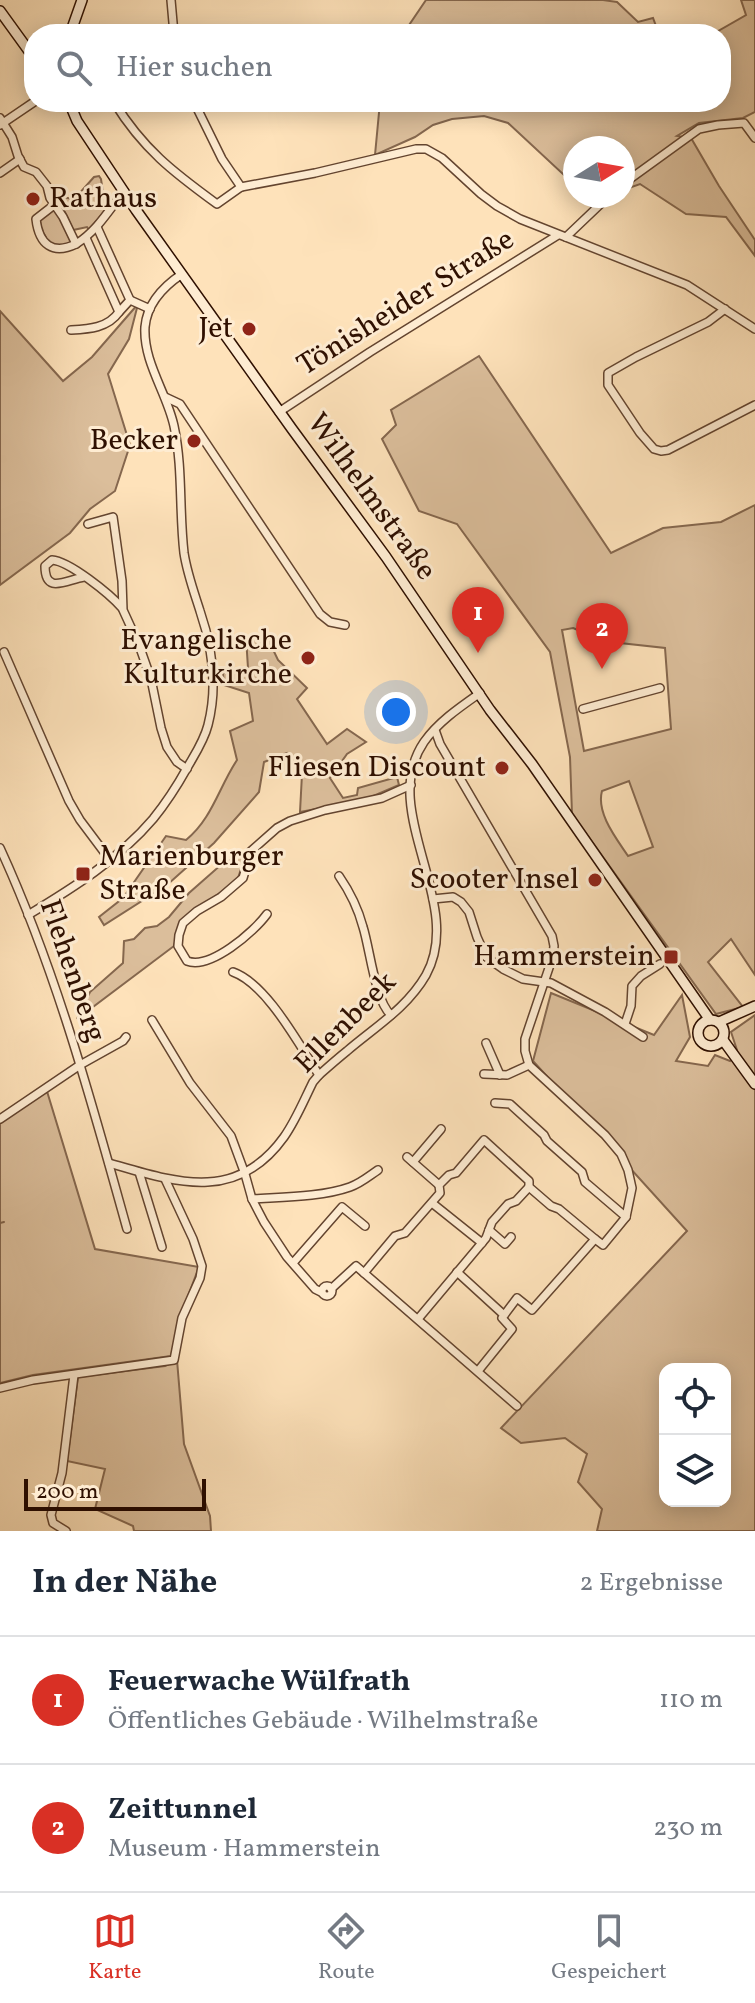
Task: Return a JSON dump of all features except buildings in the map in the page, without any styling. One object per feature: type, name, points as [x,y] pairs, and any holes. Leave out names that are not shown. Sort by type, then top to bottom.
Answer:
[{"type":"main road","points":[[74,24],[82,0]]},
{"type":"main road","points":[[0,11],[24,44]]},
{"type":"main road","name":"Wilhelmstraße","points":[[73,112],[182,274],[386,557],[755,1084]]},
{"type":"main road","points":[[718,1029],[744,1011]]},
{"type":"street","points":[[171,0],[173,24]]},
{"type":"street","points":[[24,108],[1,122],[12,137],[24,167],[36,172],[47,186],[76,244]]},
{"type":"street","points":[[120,112],[152,153],[217,204],[241,187],[426,149],[442,158],[497,206],[520,219],[687,285],[755,329]]},
{"type":"street","points":[[199,112],[222,159],[241,187]]},
{"type":"street","points":[[635,175],[699,129],[744,123],[755,138]]},
{"type":"street","points":[[0,173],[20,159]]},
{"type":"street","points":[[54,205],[36,219],[39,233],[48,246],[55,250],[66,249],[86,238],[97,227],[124,191]]},
{"type":"street","name":"Tönisheider Straße","points":[[279,412],[370,352],[562,236],[595,208]]},
{"type":"street","points":[[97,227],[130,300],[150,309]]},
{"type":"street","points":[[86,238],[119,312]]},
{"type":"street","points":[[28,915],[110,860],[152,821],[198,750],[207,726],[213,692],[213,663],[185,558],[179,449],[165,397],[153,370],[145,326],[157,296],[182,274]]},
{"type":"street","points":[[71,330],[91,329],[106,323],[117,316],[130,300]]},
{"type":"street","points":[[725,309],[708,322],[608,373],[608,385],[651,446],[661,451],[755,405]]},
{"type":"street","points":[[165,397],[180,404],[320,614],[330,622],[345,625]]},
{"type":"street","points":[[88,524],[113,517],[123,610]]},
{"type":"street","points":[[84,577],[56,585],[49,583],[45,566],[52,560],[61,560],[114,598],[123,610],[151,679],[167,747],[177,762],[187,769]]},
{"type":"street","points":[[4,652],[69,801],[110,860]]},
{"type":"street","points":[[583,709],[660,688]]},
{"type":"street","name":"Ellenbeek","points":[[109,1163],[165,1179],[198,1183],[245,1174],[283,1139],[319,1075],[408,1001],[427,973],[436,938],[433,899],[411,808],[411,785],[417,756],[424,741],[435,730],[480,693]]},
{"type":"street","points":[[435,730],[440,744],[552,936],[553,956],[525,1039],[529,1065],[605,1135],[621,1154],[631,1182],[626,1217],[603,1245],[529,1187]]},
{"type":"street","points":[[267,914],[248,935],[206,960],[195,963],[187,961],[178,946],[183,923],[243,878],[251,851],[277,828],[325,810],[382,798],[411,785]]},
{"type":"street","name":"Flehenberg","points":[[0,848],[28,915],[80,1065],[127,1229]]},
{"type":"street","points":[[339,876],[355,902],[380,995],[391,1015]]},
{"type":"street","points":[[433,899],[453,897],[461,902],[469,912],[486,957],[503,969],[517,976],[551,983],[643,1037]]},
{"type":"street","points":[[625,1024],[631,1006],[632,986],[660,964]]},
{"type":"street","points":[[233,972],[251,982],[266,998],[319,1075]]},
{"type":"street","points":[[152,1020],[190,1083],[231,1136],[252,1199],[264,1222],[315,1289],[321,1292],[326,1286],[331,1289],[356,1266],[517,1406]]},
{"type":"street","name":"Flehenberg","points":[[0,1119],[126,1037]]},
{"type":"street","points":[[486,1043],[500,1075]]},
{"type":"street","points":[[484,1074],[507,1075],[529,1065]]},
{"type":"street","points":[[495,1103],[510,1104],[582,1172],[585,1182],[626,1217]]},
{"type":"street","points":[[364,1273],[395,1236],[405,1233],[440,1193],[439,1185],[410,1160],[441,1129]]},
{"type":"street","points":[[418,1319],[482,1243],[492,1222],[529,1187],[529,1181],[484,1140],[456,1173],[449,1175],[439,1185]]},
{"type":"street","points":[[252,1199],[348,1188],[378,1170]]},
{"type":"street","points":[[139,1172],[162,1247]]},
{"type":"street","points":[[0,1388],[33,1380],[174,1360],[182,1318],[200,1278],[202,1266],[165,1179]]},
{"type":"street","points":[[432,1203],[482,1243]]},
{"type":"street","points":[[293,1263],[342,1207],[365,1226]]},
{"type":"street","points":[[489,1230],[505,1244],[511,1237]]},
{"type":"street","points":[[478,1371],[512,1329],[502,1318],[517,1298],[532,1310],[595,1239]]},
{"type":"street","points":[[457,1272],[504,1315]]},
{"type":"street","points":[[66,1531],[53,1523],[51,1515],[62,1473],[74,1375]]},
{"type":"shaded area","points":[[426,0],[603,0],[617,2],[638,22],[653,18],[655,24],[410,24]]},
{"type":"shaded area","points":[[741,0],[755,0],[755,112],[743,118],[699,123],[677,136],[691,138],[755,240],[755,256],[726,217],[686,214],[640,184],[635,186],[635,136],[563,136],[563,174],[508,123],[484,116],[452,119],[433,125],[375,155],[379,112],[731,112],[730,24],[746,15]]},
{"type":"shaded area","points":[[99,176],[108,200],[107,208],[89,230],[87,227],[73,230],[65,212],[54,199],[59,196],[72,199],[94,177]]},
{"type":"shaded area","points":[[53,210],[57,211],[72,244],[68,246],[50,245],[39,225],[40,219]]},
{"type":"shaded area","points":[[138,304],[129,339],[108,374],[130,445],[115,491],[90,509],[70,533],[0,585],[0,311],[63,381],[92,357]]},
{"type":"shaded area","points":[[479,356],[611,553],[663,528],[721,522],[755,505],[755,975],[731,939],[708,962],[743,1007],[716,1014],[572,814],[570,757],[550,652],[457,524],[419,511],[382,439],[396,425],[391,410]],"holes":[[[573,628],[585,633],[611,635],[620,643],[665,648],[671,729],[584,751],[562,630]],[[629,781],[653,847],[628,856],[608,825],[601,799],[602,791]]]},
{"type":"shaded area","points":[[246,637],[267,637],[278,660],[307,688],[297,699],[327,744],[347,729],[366,742],[347,754],[330,778],[343,798],[357,795],[358,788],[397,777],[399,785],[364,800],[300,812],[302,774],[287,753],[264,762],[259,792],[214,843],[167,885],[104,925],[99,917],[123,898],[166,836],[186,840],[195,832],[209,813],[237,760],[230,731],[253,721],[249,693],[224,685],[223,673],[248,668]]},
{"type":"shaded area","points":[[246,854],[237,881],[181,920],[174,946],[77,1019],[90,992],[123,963],[124,941],[134,939],[145,928],[157,926],[223,863]]},
{"type":"shaded area","points":[[551,993],[654,1035],[682,995],[690,1037],[676,1061],[708,1066],[715,1055],[730,1061],[737,1050],[731,1032],[755,1015],[755,1531],[597,1531],[602,1509],[578,1482],[587,1454],[565,1438],[521,1443],[501,1428],[687,1231],[533,1061]]},
{"type":"shaded area","points":[[46,1088],[95,1249],[199,1267],[182,1312],[171,1356],[33,1375],[0,1383],[0,1119]]},
{"type":"shaded area","points":[[177,1360],[184,1444],[210,1516],[211,1531],[134,1531],[133,1526],[95,1509],[105,1469],[67,1461],[78,1377],[165,1366]]},
{"type":"waterway","points":[[0,1223],[4,1222]]},
{"type":"place","name":"Rathaus","points":[[33,199]]},
{"type":"place","name":"Jet","points":[[249,329]]},
{"type":"place","name":"Becker","points":[[194,441]]},
{"type":"place","name":"Feuerwache Wülfrath","points":[[478,653]]},
{"type":"place","name":"Evangelische Kulturkirche","points":[[308,658]]},
{"type":"place","name":"Zeittunnel","points":[[602,669]]},
{"type":"place","name":"Fliesen Discount","points":[[502,768]]},
{"type":"place","name":"Marienburger Straße","points":[[83,874]]},
{"type":"place","name":"Scooter Insel","points":[[595,880]]},
{"type":"place","name":"Hammerstein","points":[[671,957]]}]
